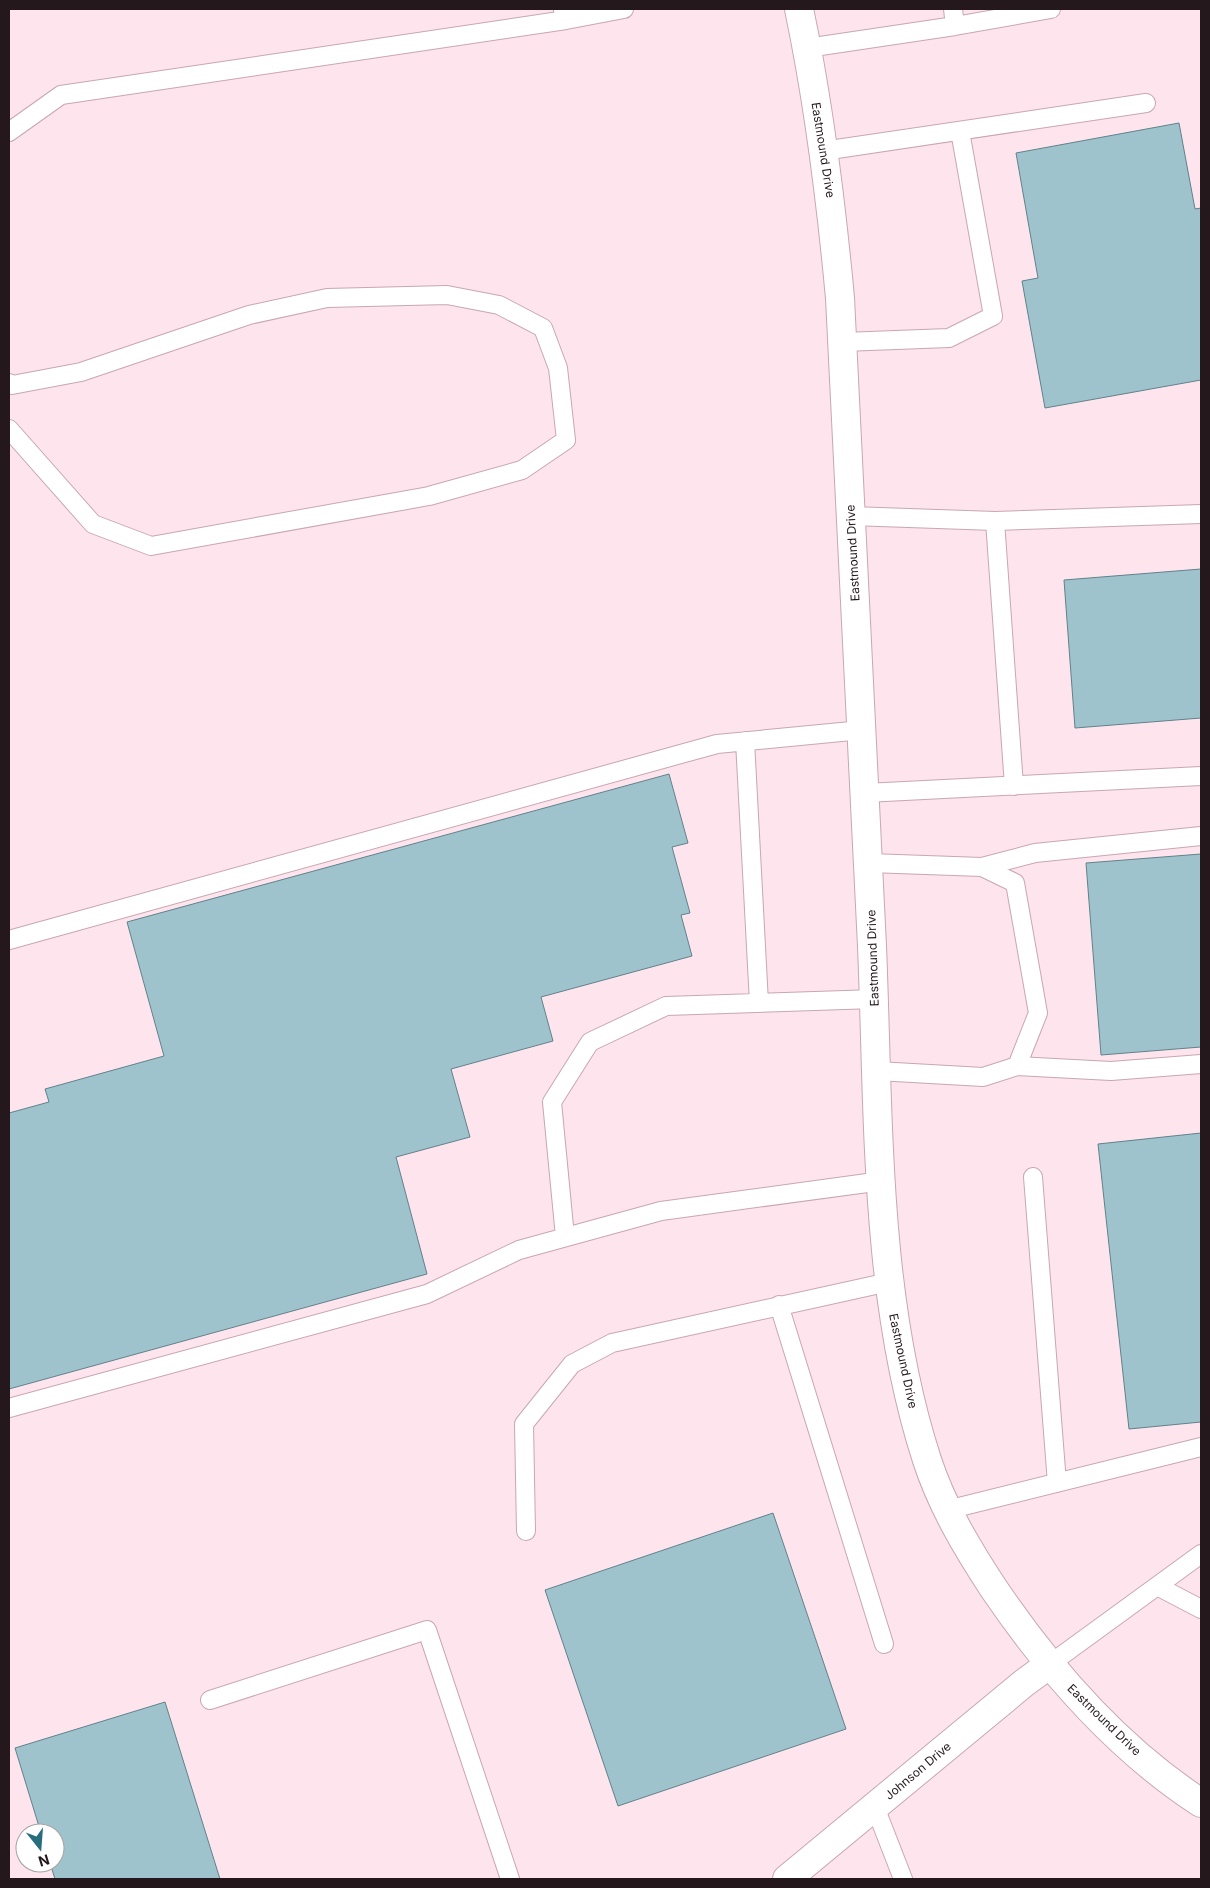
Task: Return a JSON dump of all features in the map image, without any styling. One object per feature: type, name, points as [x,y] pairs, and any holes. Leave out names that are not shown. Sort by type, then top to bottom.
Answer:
[{"type":"street","name":"Eastmound Drive","points":[[799,9],[807,48],[832,214],[843,342],[869,863],[882,1181],[889,1282],[905,1379],[927,1461],[947,1510],[976,1562],[1018,1624],[1067,1684],[1116,1735],[1174,1785],[1201,1803]]},
{"type":"street","name":"Johnson Drive","points":[[787,1879],[1024,1683],[1050,1664]]},
{"type":"lane","points":[[9,132],[61,95],[564,14],[624,9]]},
{"type":"lane","points":[[953,9],[955,26]]},
{"type":"lane","points":[[807,48],[955,26],[1051,9]]},
{"type":"lane","points":[[823,151],[1146,103]]},
{"type":"lane","points":[[843,342],[949,338],[993,316],[960,131]]},
{"type":"lane","points":[[9,383],[12,385],[81,372],[249,315],[327,298],[447,295],[499,304],[543,328],[558,368],[566,440],[522,470],[429,496],[151,546],[93,524],[9,429]]},
{"type":"lane","points":[[851,516],[995,521],[1201,514]]},
{"type":"lane","points":[[995,521],[1014,786]]},
{"type":"lane","points":[[9,940],[717,744],[862,730]]},
{"type":"lane","points":[[745,741],[759,1003]]},
{"type":"lane","points":[[865,793],[1201,776]]},
{"type":"lane","points":[[869,863],[982,867],[1035,853],[1201,836]]},
{"type":"lane","points":[[982,867],[1015,883],[1025,939],[1038,1013],[1017,1066]]},
{"type":"lane","points":[[565,1237],[552,1102],[590,1042],[666,1006],[875,999]]},
{"type":"lane","points":[[877,1071],[983,1077],[1017,1066],[1110,1070],[1201,1064]]},
{"type":"lane","points":[[1033,1176],[1057,1482]]},
{"type":"lane","points":[[9,1408],[427,1294],[519,1250],[661,1211],[882,1181]]},
{"type":"lane","points":[[526,1532],[524,1424],[572,1364],[612,1343],[889,1282]]},
{"type":"lane","points":[[779,1305],[884,1644]]},
{"type":"lane","points":[[947,1510],[1201,1447]]},
{"type":"lane","points":[[1050,1664],[1201,1554]]},
{"type":"lane","points":[[1157,1586],[1201,1609]]},
{"type":"lane","points":[[210,1700],[428,1630],[510,1879]]},
{"type":"lane","points":[[875,1807],[903,1879]]},
{"type":"shaded area","points":[[9,9],[1201,9],[1201,1879],[9,1879]]},
{"type":"building","points":[[1179,123],[1195,209],[1201,208],[1201,380],[1045,408],[1022,281],[1038,278],[1016,153]]},
{"type":"building","points":[[1201,569],[1201,718],[1075,728],[1064,580]]},
{"type":"building","points":[[669,774],[688,843],[672,847],[690,913],[681,915],[692,956],[541,997],[553,1041],[451,1069],[470,1137],[396,1157],[427,1274],[9,1389],[9,1113],[49,1102],[45,1089],[164,1056],[127,922]]},
{"type":"building","points":[[1201,854],[1201,1047],[1101,1055],[1086,863]]},
{"type":"building","points":[[1201,1133],[1201,1422],[1129,1429],[1098,1144]]},
{"type":"building","points":[[773,1513],[846,1729],[618,1806],[545,1590]]},
{"type":"building","points":[[165,1702],[220,1879],[55,1879],[53,1873],[65,1873],[65,1823],[38,1823],[15,1748]]}]
